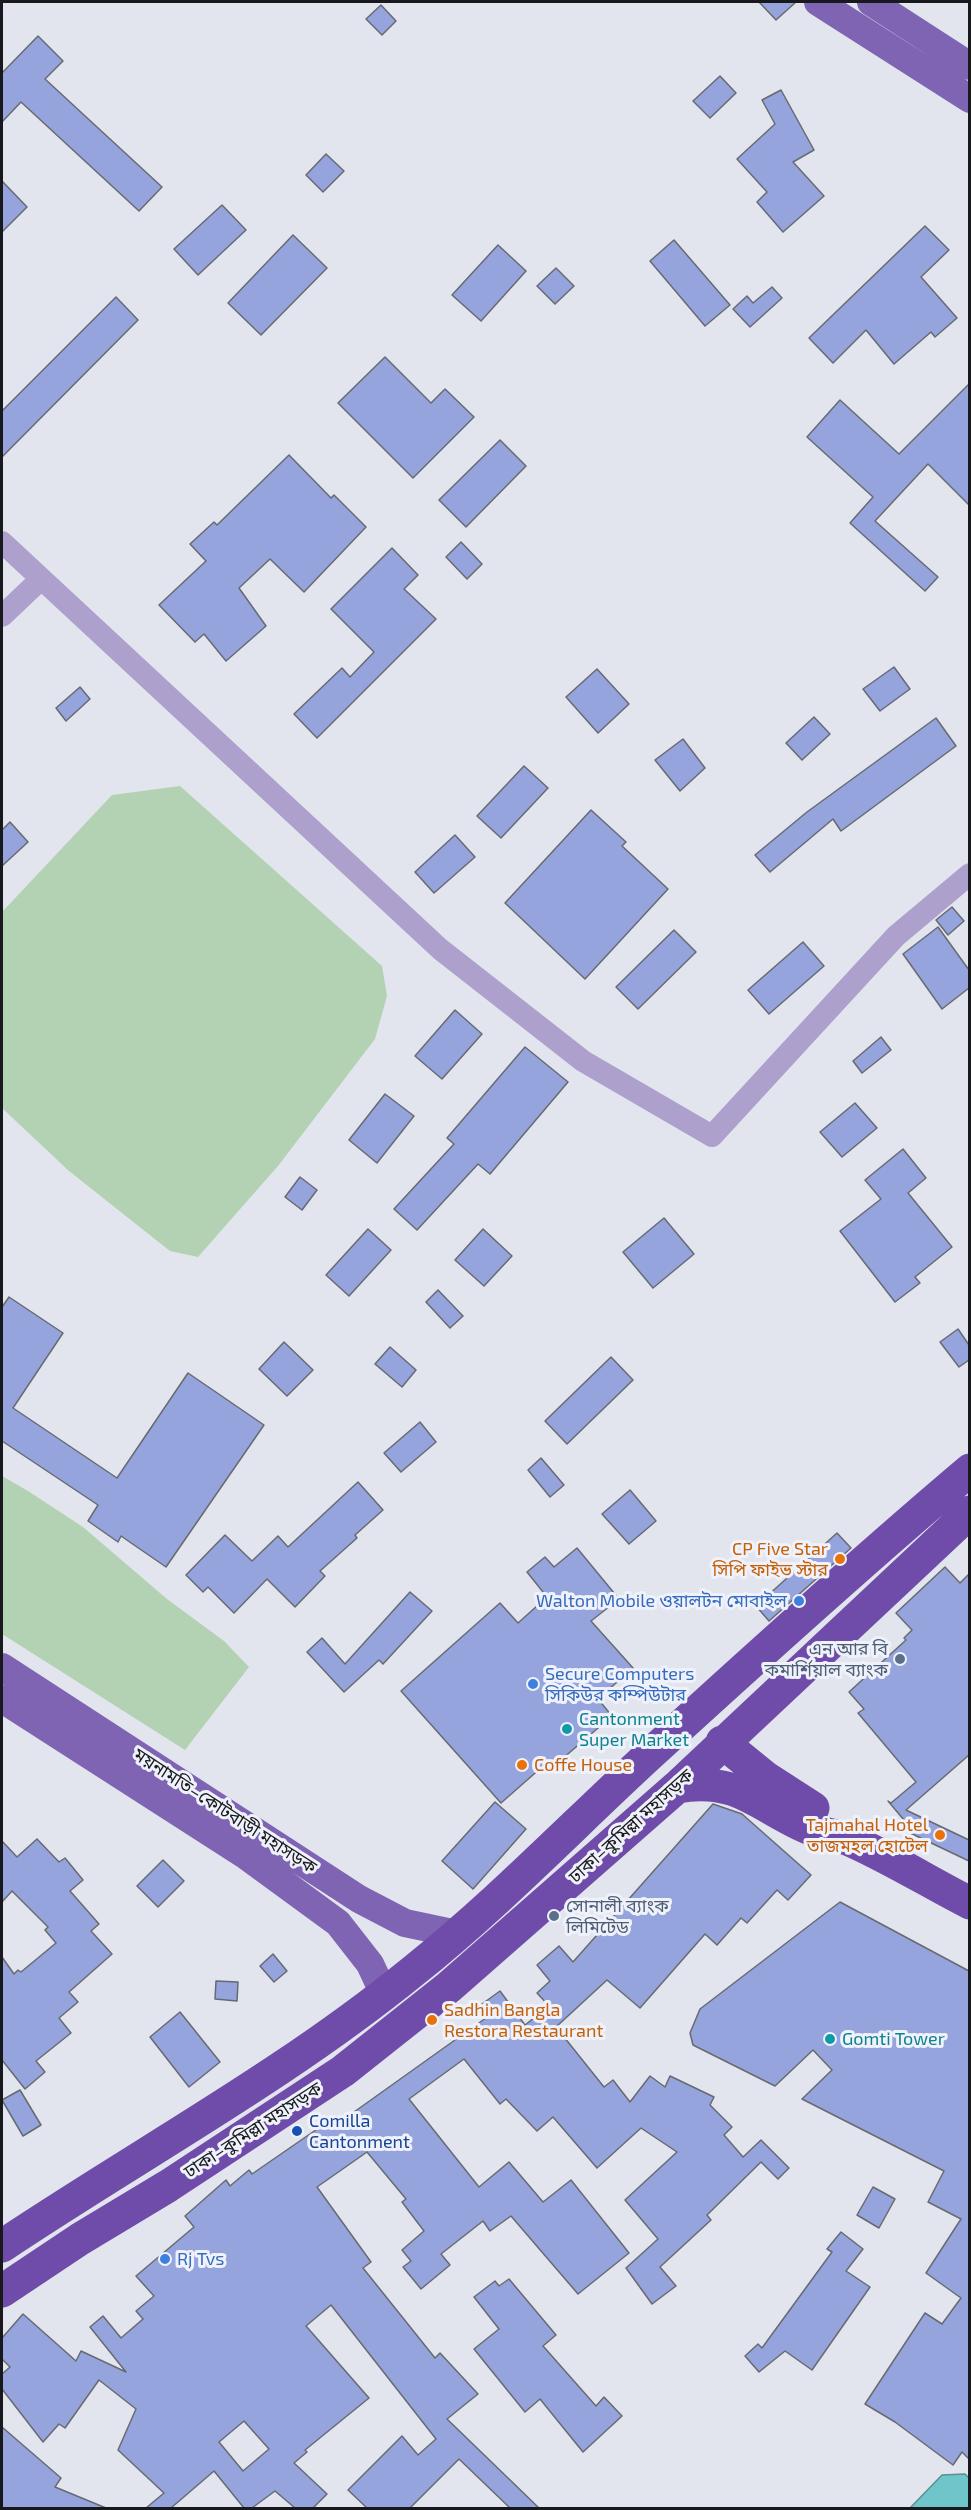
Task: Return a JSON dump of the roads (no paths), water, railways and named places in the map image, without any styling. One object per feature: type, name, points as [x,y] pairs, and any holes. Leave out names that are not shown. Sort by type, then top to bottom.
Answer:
[{"type":"highway","name":"ঢাকা–কুমিল্লা মহাসড়ক","points":[[2,2247],[289,2062],[384,1994],[457,1934],[650,1755],[969,1470]]},
{"type":"highway","name":"ঢাকা–কুমিল্লা মহাসড়ক","points":[[2,2291],[344,2071],[449,1987],[677,1786],[969,1512]]},
{"type":"highway","points":[[765,1777],[755,1762],[752,1735],[761,1712],[787,1682]]},
{"type":"highway","points":[[722,1742],[765,1777],[820,1813],[851,1841]]},
{"type":"highway","points":[[677,1786],[699,1783],[721,1785],[776,1809],[808,1828],[851,1841],[969,1903]]},
{"type":"main road","points":[[818,2],[969,99]]},
{"type":"main road","points":[[871,2],[969,66]]},
{"type":"main road","name":"ময়নামতি–কোটবাড়ী মহাসড়ক","points":[[2,1666],[359,1899],[405,1923],[457,1934]]},
{"type":"main road","name":"ময়নামতি–কোটবাড়ী মহাসড়ক","points":[[2,1699],[245,1855],[338,1923],[370,1964],[384,1994]]},
{"type":"street","points":[[2,542],[40,580],[441,949],[583,1061],[712,1136],[896,936],[969,874]]},
{"type":"street","points":[[2,616],[40,580]]},
{"type":"water","points":[[965,2474],[969,2478],[969,2508],[910,2508],[942,2475]]},
{"type":"place","name":"CP Five Star সিপি ফাইভ স্টার","points":[[840,1559]]},
{"type":"place","name":"Walton Mobile ওয়ালটন মোবাইল","points":[[799,1601]]},
{"type":"place","name":"এন আর বি কমার্শিয়াল ব্যাংক","points":[[900,1659]]},
{"type":"place","name":"Secure Computers সিকিউর কম্পিউটার","points":[[533,1684]]},
{"type":"place","name":"Cantonment Super Market","points":[[567,1729]]},
{"type":"place","name":"Coffe House","points":[[522,1765]]},
{"type":"place","name":"Tajmahal Hotel তাজমহল হোটেল","points":[[940,1835]]},
{"type":"place","name":"সোনালী ব্যাংক লিমিটেড","points":[[554,1916]]},
{"type":"place","name":"Sadhin Bangla Restora Restaurant","points":[[432,2020]]},
{"type":"place","name":"Gomti Tower","points":[[830,2039]]},
{"type":"place","name":"Comilla Cantonment","points":[[297,2131]]},
{"type":"place","name":"Rj Tvs","points":[[165,2259]]}]
